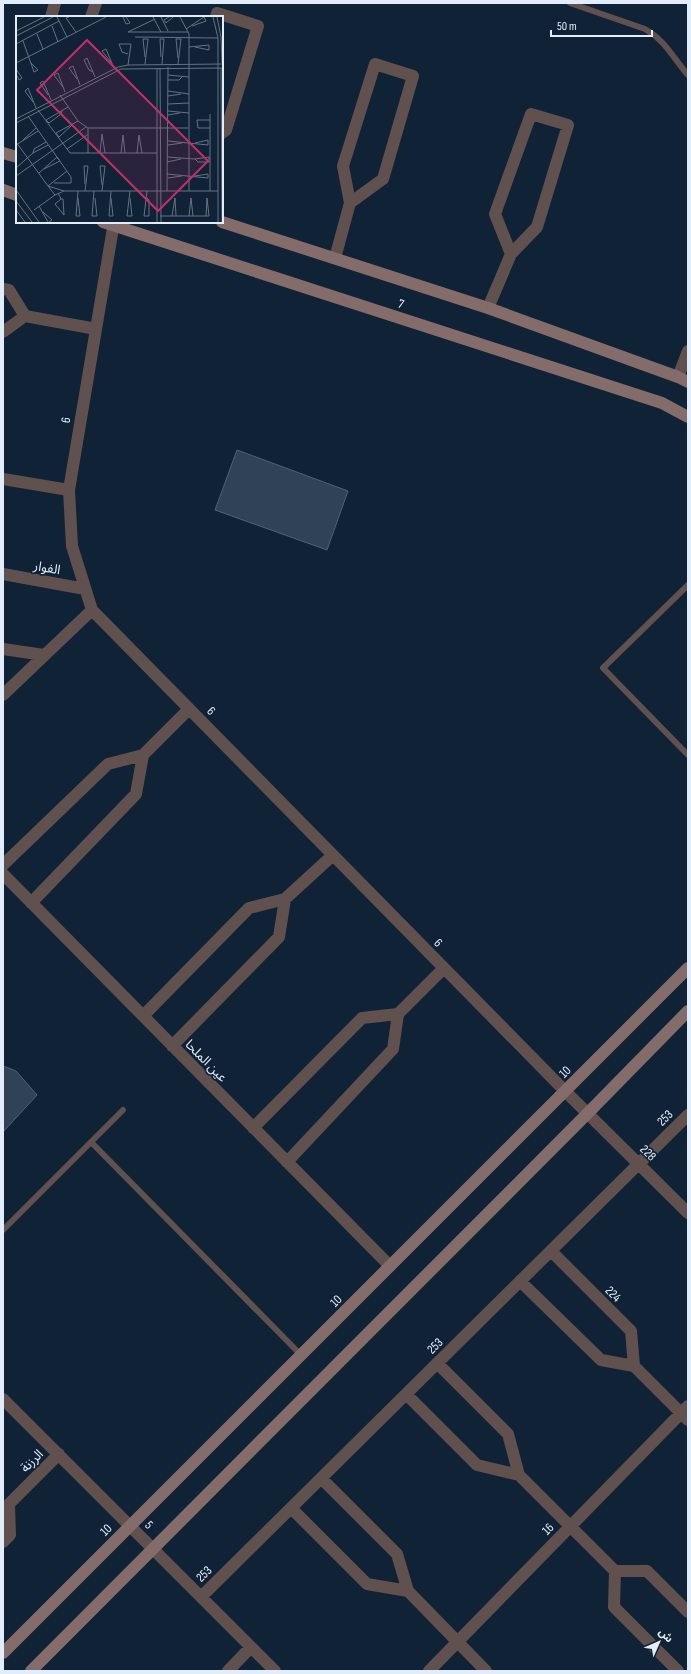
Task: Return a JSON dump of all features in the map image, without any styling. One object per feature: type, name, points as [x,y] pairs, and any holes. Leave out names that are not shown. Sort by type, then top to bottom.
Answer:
[{"type":"street","points":[[51,16],[56,3]]},
{"type":"street","points":[[91,16],[96,3]]},
{"type":"street","points":[[216,16],[217,13],[258,26],[226,130],[223,132]]},
{"type":"street","points":[[335,258],[350,203],[343,166],[376,64],[413,76],[383,179],[350,203]]},
{"type":"street","points":[[488,308],[511,254],[537,227],[568,125],[531,114],[495,214],[511,254]]},
{"type":"street","points":[[3,153],[16,157]]},
{"type":"street","points":[[3,190],[16,195]]},
{"type":"street","name":"7","points":[[223,222],[488,308],[683,380]]},
{"type":"street","name":"7","points":[[110,223],[662,403],[688,417]]},
{"type":"street","name":"6","points":[[110,223],[96,329],[69,490],[72,546],[92,610],[587,1114]]},
{"type":"street","points":[[3,290],[9,290],[25,316]]},
{"type":"street","points":[[3,332],[25,316],[96,329]]},
{"type":"street","points":[[683,380],[688,351]]},
{"type":"street","points":[[3,479],[69,490]]},
{"type":"street","name":"الفوار","points":[[3,574],[85,589]]},
{"type":"street","points":[[3,695],[92,610]]},
{"type":"street","points":[[3,649],[44,655]]},
{"type":"street","points":[[3,864],[108,764],[143,755],[189,709]]},
{"type":"street","points":[[31,903],[136,794],[143,755]]},
{"type":"street","points":[[143,1016],[249,908],[285,900],[333,855]]},
{"type":"street","name":"عين الملحا","points":[[3,874],[390,1266]]},
{"type":"street","points":[[172,1046],[279,937],[285,900]]},
{"type":"street","points":[[287,1162],[393,1049],[398,1014],[444,968]]},
{"type":"street","name":"10","points":[[3,1653],[688,968]]},
{"type":"street","points":[[31,1671],[688,1011]]},
{"type":"street","points":[[253,1128],[362,1018],[398,1014]]},
{"type":"street","name":"228","points":[[587,1114],[688,1213]]},
{"type":"street","name":"253","points":[[201,1597],[688,1115]]},
{"type":"street","name":"224","points":[[551,1251],[630,1331],[634,1366]]},
{"type":"street","points":[[520,1281],[601,1360],[634,1366],[686,1413]]},
{"type":"street","points":[[438,1363],[508,1434],[519,1474],[615,1571],[647,1571],[688,1612]]},
{"type":"street","points":[[406,1394],[477,1465],[519,1474]]},
{"type":"street","name":"5","points":[[3,1399],[275,1671]]},
{"type":"street","name":"16","points":[[429,1671],[570,1526],[686,1413]]},
{"type":"street","name":"الرزنة","points":[[3,1542],[10,1535],[6,1504],[58,1454]]},
{"type":"street","points":[[321,1478],[397,1554],[408,1591],[486,1671]]},
{"type":"street","points":[[291,1508],[367,1584],[408,1591]]},
{"type":"street","points":[[615,1571],[614,1607],[678,1671]]},
{"type":"street","points":[[228,1671],[251,1647]]},
{"type":"lane","points":[[570,3],[645,29],[655,35],[664,43],[688,75]]},
{"type":"lane","points":[[688,585],[602,668],[688,756]]},
{"type":"lane","points":[[3,1230],[123,1110]]},
{"type":"lane","points":[[91,1142],[301,1355]]},
{"type":"building","points":[[237,450],[348,491],[327,550],[215,510]]},
{"type":"building","points":[[3,1066],[16,1071],[37,1095],[3,1132]]}]
